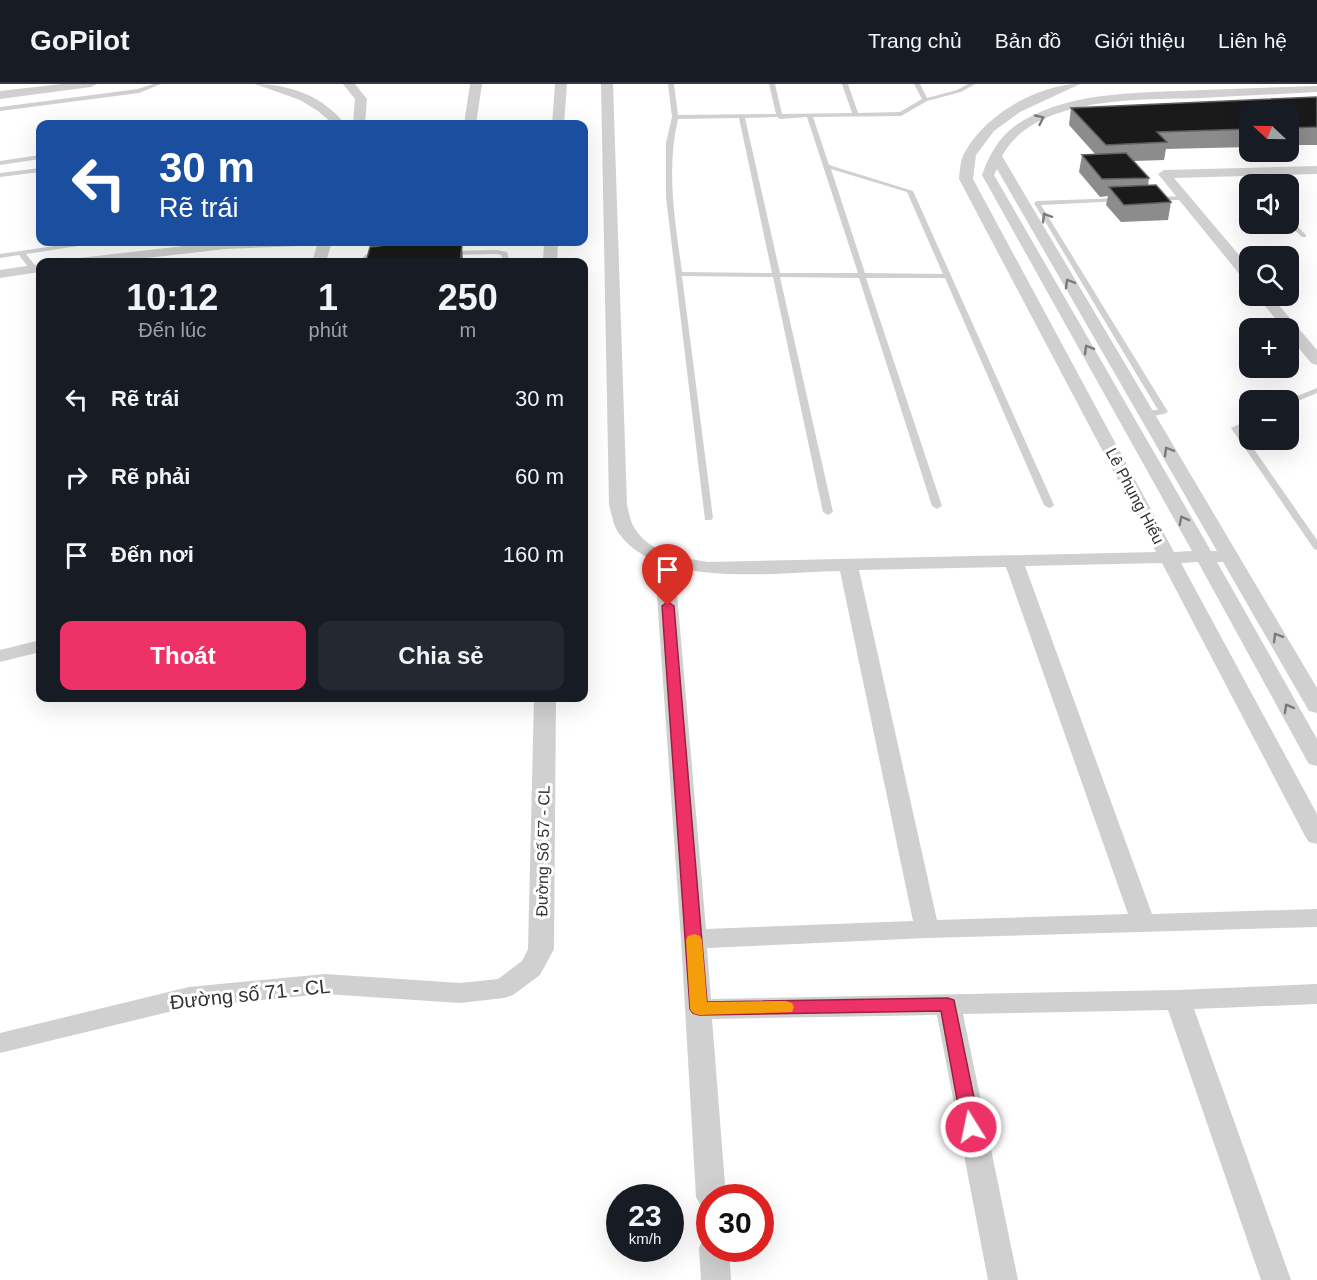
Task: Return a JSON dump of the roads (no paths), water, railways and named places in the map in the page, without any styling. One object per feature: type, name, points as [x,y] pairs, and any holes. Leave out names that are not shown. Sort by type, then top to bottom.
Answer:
[{"type":"street","points":[[0,95],[14,88],[91,84]]},
{"type":"street","points":[[261,84],[278,87],[323,107],[335,120]]},
{"type":"street","points":[[349,84],[362,99],[359,120]]},
{"type":"street","points":[[471,120],[476,84]]},
{"type":"street","points":[[558,120],[561,84]]},
{"type":"street","points":[[607,84],[618,505],[626,530],[641,548],[675,562],[708,568],[1229,556]]},
{"type":"street","points":[[1071,85],[1104,101]]},
{"type":"street","name":"Lê Phụng Hiểu","points":[[1071,85],[1011,114],[986,130],[970,153],[966,179],[1174,557],[1317,808]]},
{"type":"street","points":[[1000,148],[1011,135],[1038,119],[1069,107],[1143,97],[1317,89]]},
{"type":"street","points":[[1000,148],[1024,140]]},
{"type":"street","points":[[1000,148],[1145,413],[1317,706]]},
{"type":"street","name":"Lê Phụng Hiểu","points":[[1000,148],[988,175],[1125,413],[1317,759]]},
{"type":"street","points":[[1239,265],[1164,174],[1317,170]]},
{"type":"street","points":[[113,258],[216,246]]},
{"type":"street","points":[[0,274],[36,268]]},
{"type":"street","points":[[1272,306],[1317,360]]},
{"type":"street","points":[[1096,413],[1145,413]]},
{"type":"street","name":"Lê Phụng Hiểu","points":[[1174,557],[1317,836]]},
{"type":"street","points":[[1013,561],[1143,923]]},
{"type":"street","points":[[848,565],[927,929]]},
{"type":"street","points":[[666,582],[694,939],[710,1184]]},
{"type":"street","points":[[0,656],[36,647]]},
{"type":"street","name":"Đường Số 57 - CL","points":[[504,988],[531,968],[541,949],[545,702]]},
{"type":"street","points":[[694,939],[927,929],[1317,918]]},
{"type":"street","name":"Đường số 71 - CL","points":[[0,1043],[189,997],[325,984],[460,993],[504,988]]},
{"type":"street","points":[[699,1009],[1178,1000],[1317,993]]},
{"type":"street","points":[[1178,1000],[1276,1280]]},
{"type":"street","points":[[948,1004],[1003,1280]]},
{"type":"street","points":[[715,1262],[716,1280]]},
{"type":"lane","points":[[0,109],[139,91],[159,84]]},
{"type":"lane","points":[[671,84],[675,117],[669,143],[669,196],[708,518]]},
{"type":"lane","points":[[772,84],[780,117]]},
{"type":"lane","points":[[845,84],[856,115]]},
{"type":"lane","points":[[917,84],[925,100]]},
{"type":"lane","points":[[675,117],[901,114],[925,100],[972,84]]},
{"type":"lane","points":[[810,116],[937,506]]},
{"type":"lane","points":[[742,117],[828,512]]},
{"type":"lane","points":[[0,163],[36,158]]},
{"type":"lane","points":[[827,166],[910,191],[1049,505]]},
{"type":"lane","points":[[0,175],[36,170]]},
{"type":"lane","points":[[1141,200],[1184,198]]},
{"type":"lane","points":[[1130,200],[1037,203],[1164,412],[1145,413]]},
{"type":"lane","points":[[1299,231],[1304,236]]},
{"type":"lane","points":[[0,256],[66,246]]},
{"type":"lane","points":[[444,253],[497,252],[504,254],[506,258]]},
{"type":"lane","points":[[21,253],[36,267]]},
{"type":"lane","points":[[366,258],[388,254]]},
{"type":"lane","points":[[678,274],[948,276]]},
{"type":"lane","points":[[1299,398],[1317,390]]},
{"type":"lane","points":[[1250,450],[1317,547]]}]
